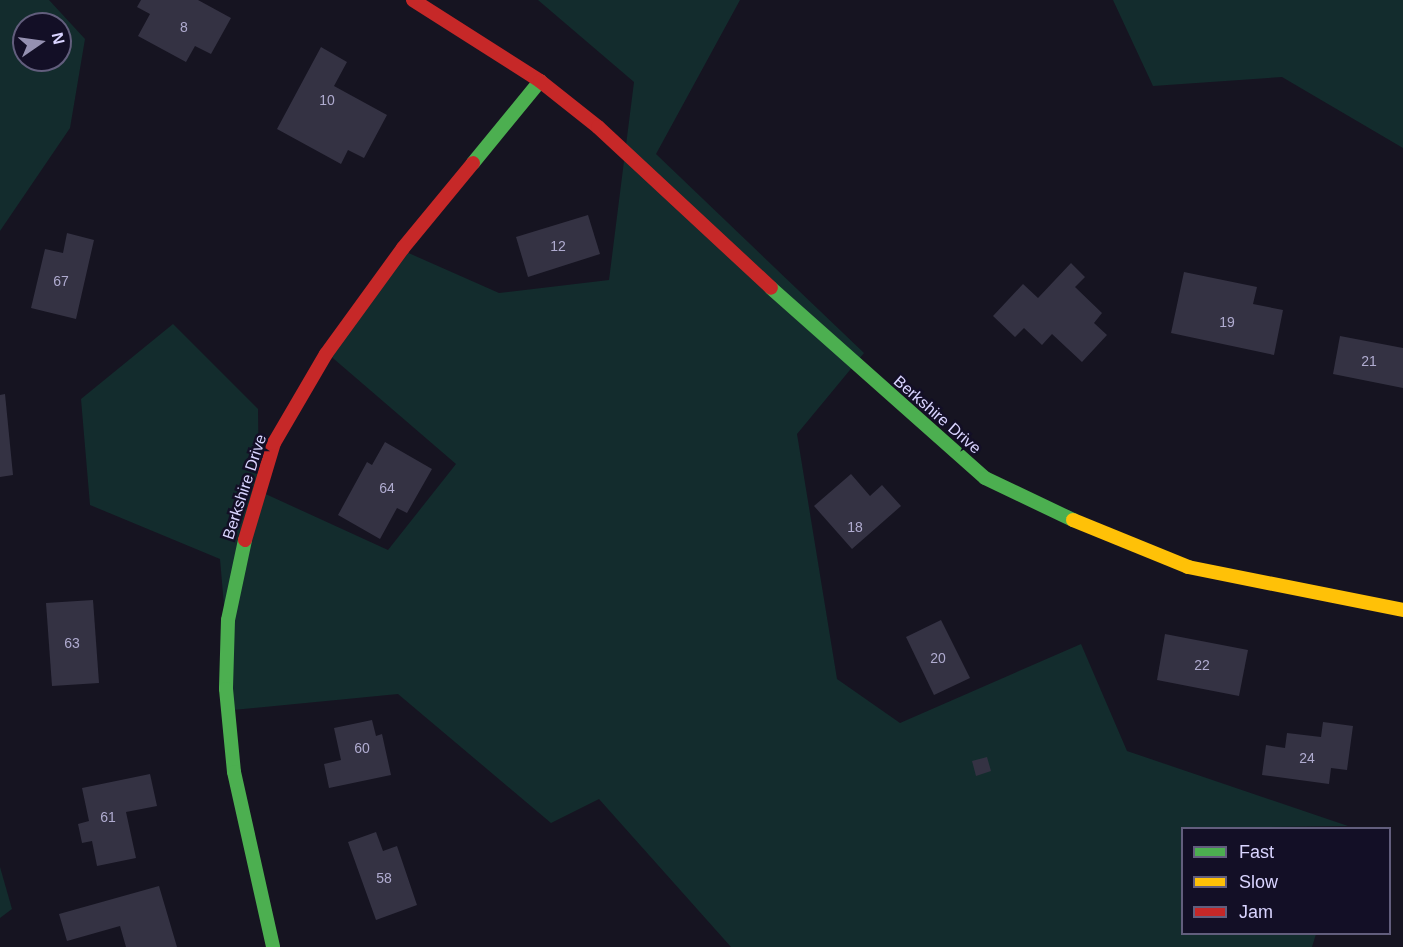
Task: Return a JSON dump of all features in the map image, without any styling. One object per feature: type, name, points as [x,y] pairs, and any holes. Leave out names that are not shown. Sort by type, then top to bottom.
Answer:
[{"type":"street","name":"Berkshire Drive","points":[[413,0],[540,81],[598,127],[816,329],[985,478],[1088,527],[1188,567],[1403,610]]},
{"type":"street","name":"Berkshire Drive","points":[[273,947],[234,772],[226,690],[228,620],[245,539],[274,443],[326,354],[396,257],[540,81]]},
{"type":"green space","points":[[0,0],[49,0],[60,12],[12,12],[12,72],[72,72],[72,25],[85,39],[70,128],[0,231]]},
{"type":"green space","points":[[538,0],[740,0],[656,154],[864,353],[797,434],[837,679],[900,723],[1081,644],[1127,751],[1348,826],[1181,827],[1181,935],[1316,935],[1312,947],[731,947],[599,799],[551,823],[398,694],[233,710],[220,559],[90,505],[81,399],[173,324],[258,409],[259,491],[388,550],[456,464],[327,353],[404,251],[499,293],[609,280],[634,82]]},
{"type":"green space","points":[[1113,0],[1403,0],[1403,148],[1282,77],[1153,86]]},
{"type":"green space","points":[[0,867],[12,909],[0,918]]},
{"type":"building","points":[[141,0],[198,0],[231,18],[211,54],[195,46],[186,62],[138,36],[150,14],[137,7]]},
{"type":"building","points":[[321,47],[347,62],[334,86],[387,115],[364,158],[348,150],[341,164],[277,129]]},
{"type":"building","points":[[588,215],[600,254],[528,277],[516,237]]},
{"type":"building","points":[[67,233],[94,240],[76,319],[31,308],[45,249],[63,253]]},
{"type":"building","points":[[1071,263],[1085,277],[1075,287],[1102,313],[1094,323],[1107,335],[1082,362],[1052,334],[1042,345],[1024,328],[1015,337],[993,316],[1023,284],[1038,298]]},
{"type":"building","points":[[1184,272],[1257,287],[1253,304],[1283,310],[1274,355],[1171,333]]},
{"type":"building","points":[[1340,336],[1403,348],[1403,388],[1333,374]]},
{"type":"building","points":[[5,394],[13,475],[0,477],[0,395]]},
{"type":"building","points":[[385,442],[432,469],[407,513],[397,508],[380,539],[338,515],[367,462],[372,465]]},
{"type":"building","points":[[851,474],[870,496],[882,485],[901,506],[852,549],[814,506]]},
{"type":"building","points":[[93,600],[99,683],[52,686],[46,603]]},
{"type":"building","points":[[941,620],[970,678],[934,695],[906,637]]},
{"type":"building","points":[[1165,634],[1248,650],[1239,696],[1157,680]]},
{"type":"building","points":[[372,720],[376,736],[382,734],[391,775],[329,788],[324,764],[341,760],[334,728]]},
{"type":"building","points":[[1323,722],[1353,726],[1347,770],[1331,768],[1329,784],[1262,775],[1266,745],[1285,748],[1287,733],[1321,737]]},
{"type":"building","points":[[987,757],[991,771],[976,776],[972,761]]},
{"type":"building","points":[[150,774],[157,806],[126,812],[136,858],[97,866],[92,841],[82,843],[78,824],[89,821],[82,788]]},
{"type":"building","points":[[376,832],[383,851],[397,846],[417,905],[376,920],[348,842]]},
{"type":"building","points":[[159,886],[177,947],[126,947],[120,926],[67,941],[59,914]]},
{"type":"traffic: fast","points":[[473,163],[540,81]]},
{"type":"traffic: fast","points":[[771,288],[985,478],[1073,520]]},
{"type":"traffic: fast","points":[[245,540],[228,620],[226,689],[234,772],[273,947]]},
{"type":"traffic: slow","points":[[1073,520],[1188,567],[1403,610]]},
{"type":"traffic: jam","points":[[413,0],[540,81],[598,127],[771,288]]},
{"type":"traffic: jam","points":[[245,540],[274,443],[326,354],[403,248],[473,163]]}]
